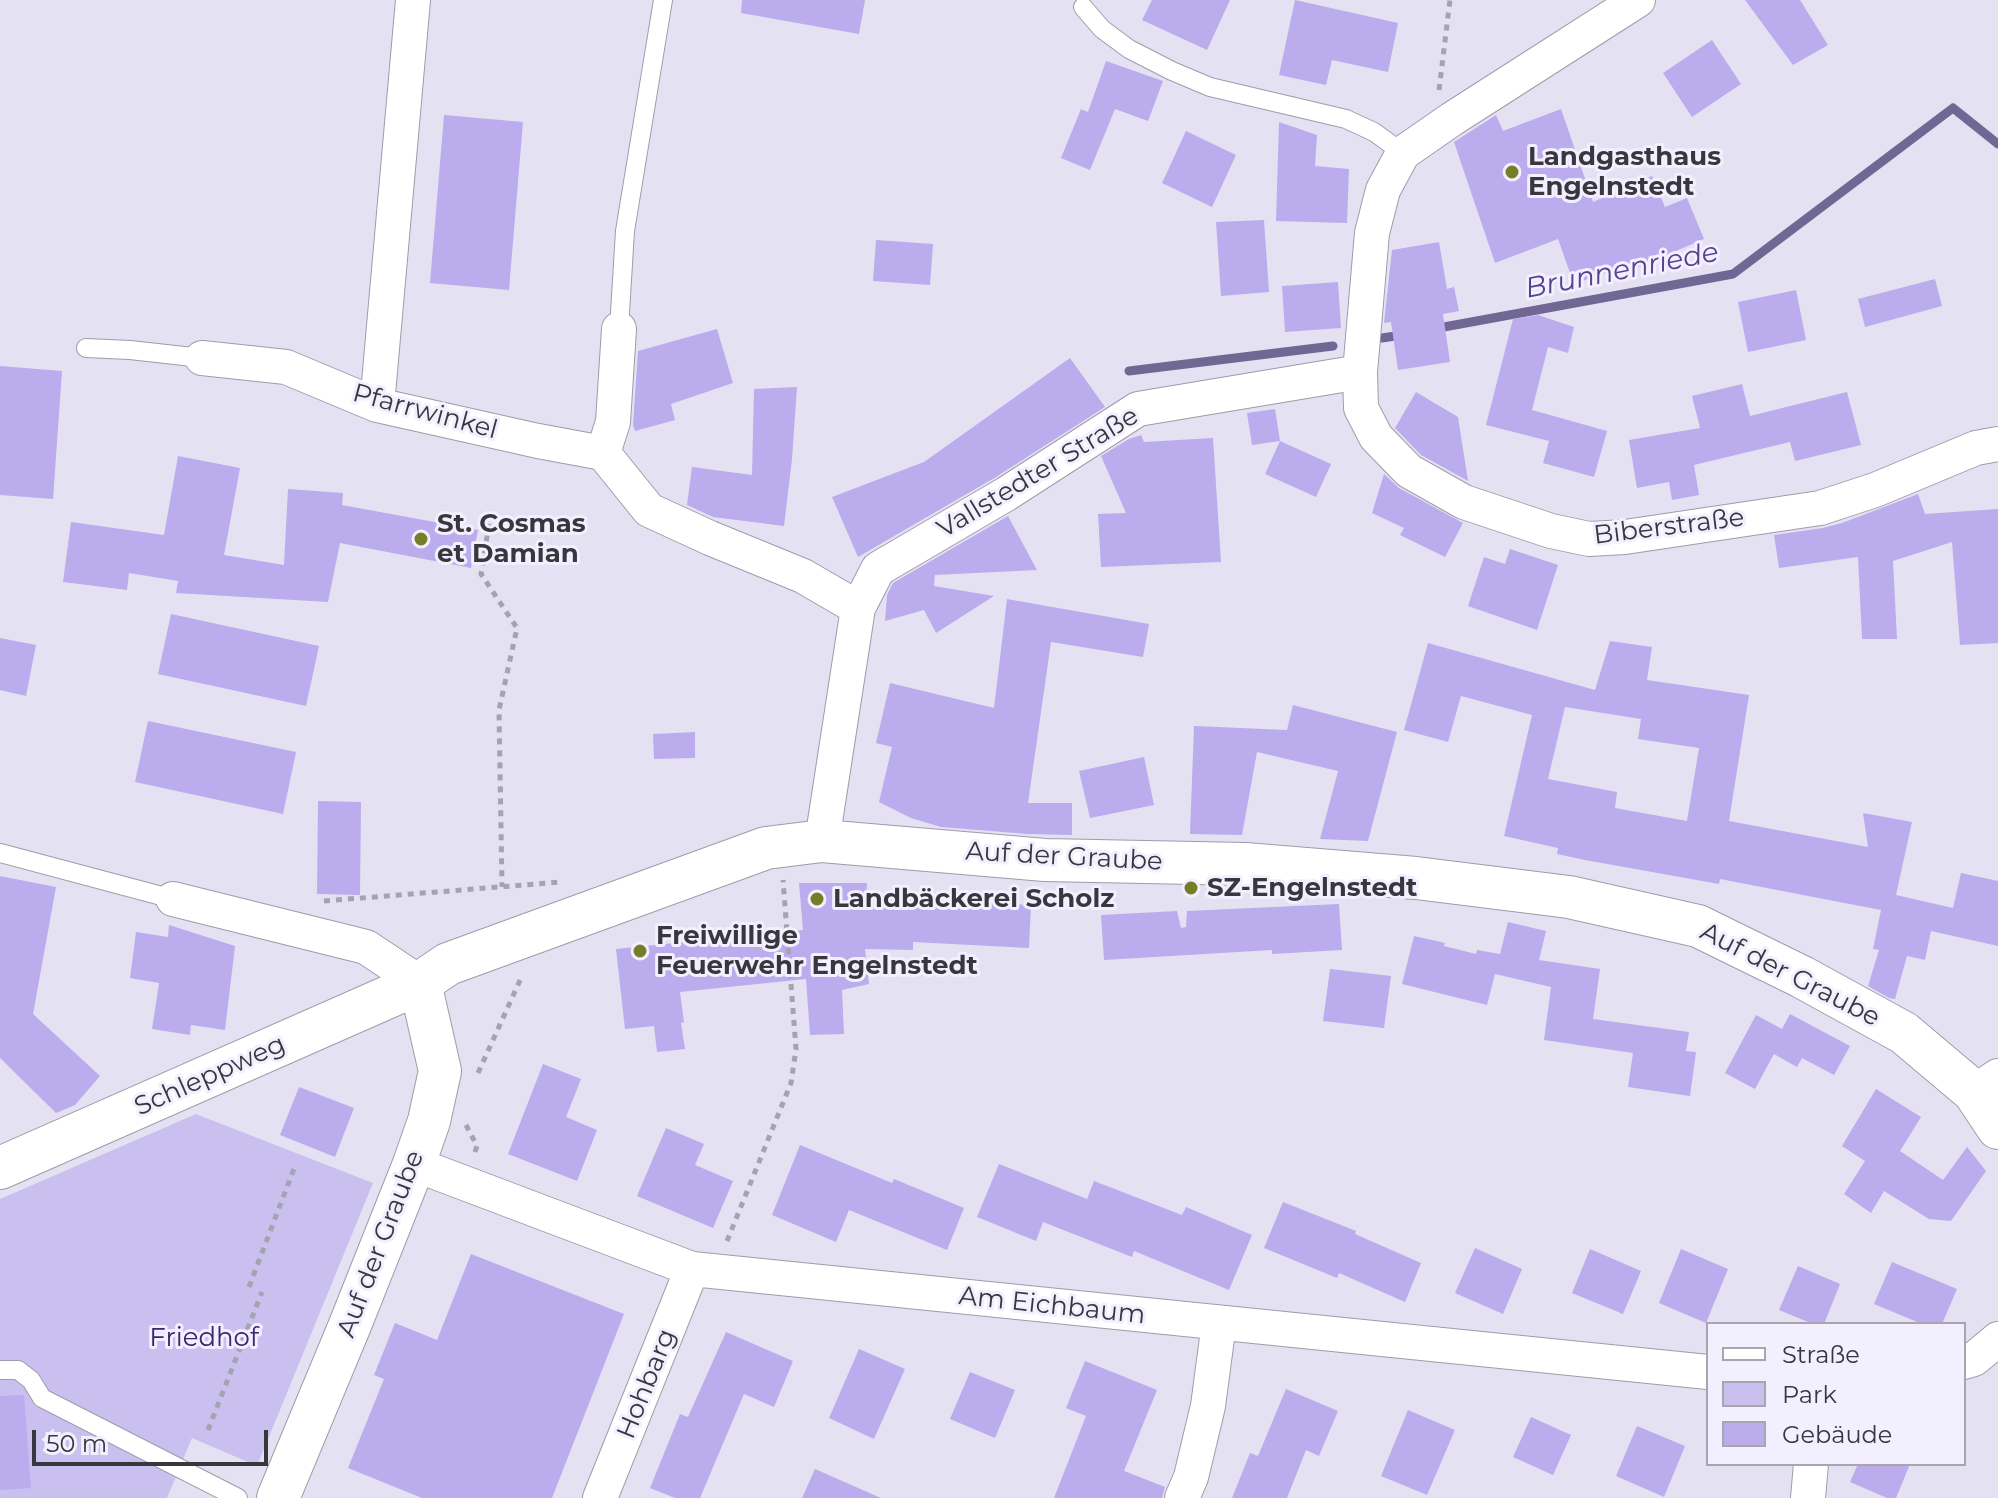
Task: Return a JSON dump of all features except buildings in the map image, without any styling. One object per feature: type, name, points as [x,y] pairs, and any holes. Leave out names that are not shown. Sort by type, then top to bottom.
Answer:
[{"type":"street","points":[[377,405],[413,0]]},
{"type":"street","points":[[1360,372],[1372,233],[1383,190],[1403,153],[1638,0]]},
{"type":"street","points":[[619,329],[613,422],[603,453],[649,510],[803,576],[858,608]]},
{"type":"street","name":"Pfarrwinkel","points":[[202,358],[286,367],[377,405],[603,453]]},
{"type":"street","name":"Biberstraße","points":[[1360,372],[1361,408],[1376,437],[1409,471],[1464,502],[1551,531],[1589,539],[1625,537],[1820,508],[1875,490],[1976,448],[1998,444]]},
{"type":"street","name":"Vallstedter Straße","points":[[822,841],[858,608],[878,569],[1006,494],[1138,409],[1360,372]]},
{"type":"street","name":"Auf der Graube","points":[[278,1498],[429,1121],[440,1071],[420,983],[448,964],[766,848],[822,841],[1045,860],[1245,864],[1416,878],[1569,897],[1698,926],[1789,970],[1904,1033],[1986,1084],[1998,1128]]},
{"type":"street","points":[[173,899],[366,947],[420,983]]},
{"type":"street","name":"Schleppweg","points":[[0,1168],[420,983]]},
{"type":"street","name":"Am Eichbaum","points":[[414,1164],[703,1270],[1706,1372]]},
{"type":"street","name":"Hohbarg","points":[[600,1498],[703,1270]]},
{"type":"street","points":[[1182,1498],[1191,1477],[1208,1406],[1219,1323]]},
{"type":"street","points":[[1966,1361],[1974,1359],[1998,1339]]},
{"type":"street","points":[[1808,1498],[1811,1466]]},
{"type":"lane","points":[[619,329],[625,231],[663,0]]},
{"type":"lane","points":[[1083,7],[1102,29],[1129,49],[1172,71],[1210,87],[1346,119],[1374,132],[1403,153]]},
{"type":"lane","points":[[86,348],[202,358]]},
{"type":"lane","points":[[0,853],[173,899]]},
{"type":"lane","points":[[0,1370],[18,1370],[31,1380],[42,1398],[238,1498]]},
{"type":"path","points":[[1450,0],[1438,100],[1452,119]]},
{"type":"path","points":[[491,512],[481,574],[517,628],[499,710],[502,887]]},
{"type":"path","points":[[703,1270],[791,1083],[796,1049],[780,846]]},
{"type":"path","points":[[304,931],[320,901],[561,881]]},
{"type":"path","points":[[476,1083],[479,1069],[544,929]]},
{"type":"path","points":[[466,1124],[477,1146],[469,1185]]},
{"type":"path","points":[[249,1287],[295,1166]]},
{"type":"path","points":[[208,1430],[262,1292]]},
{"type":"green space","name":"Friedhof","points":[[196,1114],[373,1183],[257,1466],[192,1438],[167,1498],[0,1498],[0,1199]]},
{"type":"waterway","name":"Brunnenriede","points":[[1433,329],[1733,274],[1953,108],[1998,144]]},
{"type":"waterway","name":"Brunnenriede","points":[[1382,338],[1402,335]]},
{"type":"waterway","name":"Brunnenriede","points":[[1129,371],[1333,346]]},
{"type":"place","name":"Landgasthaus Engelnstedt","points":[[1512,172]]},
{"type":"place","name":"St. Cosmas et Damian","points":[[421,539]]},
{"type":"place","name":"SZ-Engelnstedt","points":[[1191,888]]},
{"type":"place","name":"Landbäckerei Scholz","points":[[817,899]]},
{"type":"place","name":"Freiwillige Feuerwehr Engelnstedt","points":[[640,951]]}]
